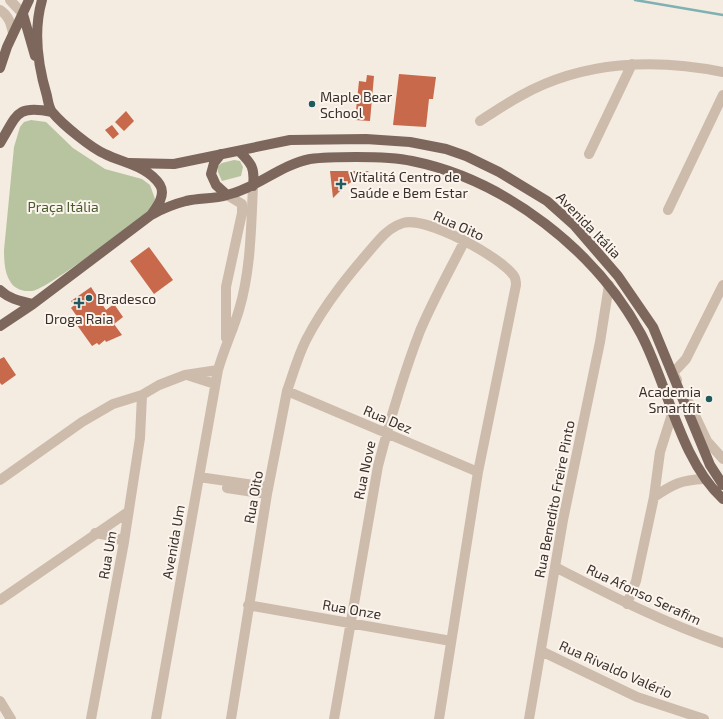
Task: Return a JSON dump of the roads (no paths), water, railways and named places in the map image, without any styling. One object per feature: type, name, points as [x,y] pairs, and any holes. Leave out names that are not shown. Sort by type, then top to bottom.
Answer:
[{"type":"main road","points":[[0,68],[13,34],[29,0]]},
{"type":"main road","points":[[40,73],[37,23],[42,0]]},
{"type":"main road","points":[[23,14],[52,112]]},
{"type":"main road","points":[[0,143],[13,119],[22,112],[37,109],[52,112],[83,140],[104,154],[129,163],[151,175],[160,186],[162,195],[151,215]]},
{"type":"main road","name":"Avenida Itália","points":[[129,163],[174,164],[290,140],[330,138],[403,142],[446,150],[466,156],[499,172],[547,201],[596,249],[618,276],[654,327],[710,465],[723,485]]},
{"type":"main road","points":[[0,326],[33,304],[151,215],[186,201],[227,195],[254,186],[255,172],[249,161],[239,151]]},
{"type":"main road","points":[[221,154],[214,163],[211,174],[216,185],[227,195]]},
{"type":"main road","name":"Avenida Itália","points":[[254,186],[274,173],[298,163],[323,157],[397,158],[455,173],[486,187],[525,208],[581,256],[609,285],[641,335],[686,444],[704,479],[723,499]]},
{"type":"main road","points":[[0,290],[4,294],[18,301],[33,304]]},
{"type":"street","points":[[10,0],[23,14]]},
{"type":"street","points":[[0,10],[6,14],[13,34]]},
{"type":"street","points":[[480,121],[522,94],[561,78],[604,67],[632,64],[692,66],[723,72]]},
{"type":"street","points":[[589,154],[632,64]]},
{"type":"street","points":[[668,210],[723,95]]},
{"type":"street","points":[[226,342],[239,310],[244,289],[249,257],[254,186]]},
{"type":"street","points":[[226,342],[226,287],[242,213],[242,204],[227,195]]},
{"type":"street","name":"Rua Oito","points":[[231,719],[248,605],[287,391],[306,340],[329,302],[353,269],[386,232],[403,223],[418,223],[465,240],[506,269],[515,277],[516,285],[478,472],[440,719]]},
{"type":"street","name":"Rua Nove","points":[[334,719],[378,466],[406,370],[421,330],[465,240]]},
{"type":"street","points":[[723,284],[686,359],[673,373],[707,441],[723,459]]},
{"type":"street","name":"Rua Benedito Freire Pinto","points":[[529,719],[555,567],[600,342],[609,285]]},
{"type":"street","name":"Avenida Um","points":[[156,719],[215,384],[226,342]]},
{"type":"street","points":[[0,480],[82,422],[113,404],[142,395],[159,385],[185,375],[218,370]]},
{"type":"street","points":[[185,375],[215,384]]},
{"type":"street","name":"Rua Dez","points":[[287,391],[478,472]]},
{"type":"street","name":"Rua Um","points":[[91,719],[124,542],[140,438],[142,395]]},
{"type":"street","points":[[627,604],[636,581],[654,497],[660,452],[673,411]]},
{"type":"street","points":[[654,497],[667,488],[684,480],[704,479]]},
{"type":"street","points":[[198,480],[268,490]]},
{"type":"street","points":[[0,600],[95,533],[128,512]]},
{"type":"street","points":[[95,533],[112,536],[124,542]]},
{"type":"street","name":"Rua Afonso Serafim","points":[[555,567],[627,604],[690,632],[723,643]]},
{"type":"street","name":"Rua Onze","points":[[248,605],[451,640]]},
{"type":"street","name":"Rua Rivaldo Valério","points":[[541,651],[638,697],[704,719]]},
{"type":"street","points":[[0,701],[9,718]]},
{"type":"waterway","points":[[635,0],[723,15]]},
{"type":"place","name":"Maple Bear School","points":[[312,104]]},
{"type":"place","name":"Vitalitá Centro de Saúde e Bem Estar","points":[[341,184]]},
{"type":"place","name":"Bradesco","points":[[89,298]]},
{"type":"place","name":"Droga Raia","points":[[79,303]]},
{"type":"place","name":"Academia Smartfit","points":[[709,399]]},
{"type":"park label","name":"Praça Itália","points":[[63,206]]}]
